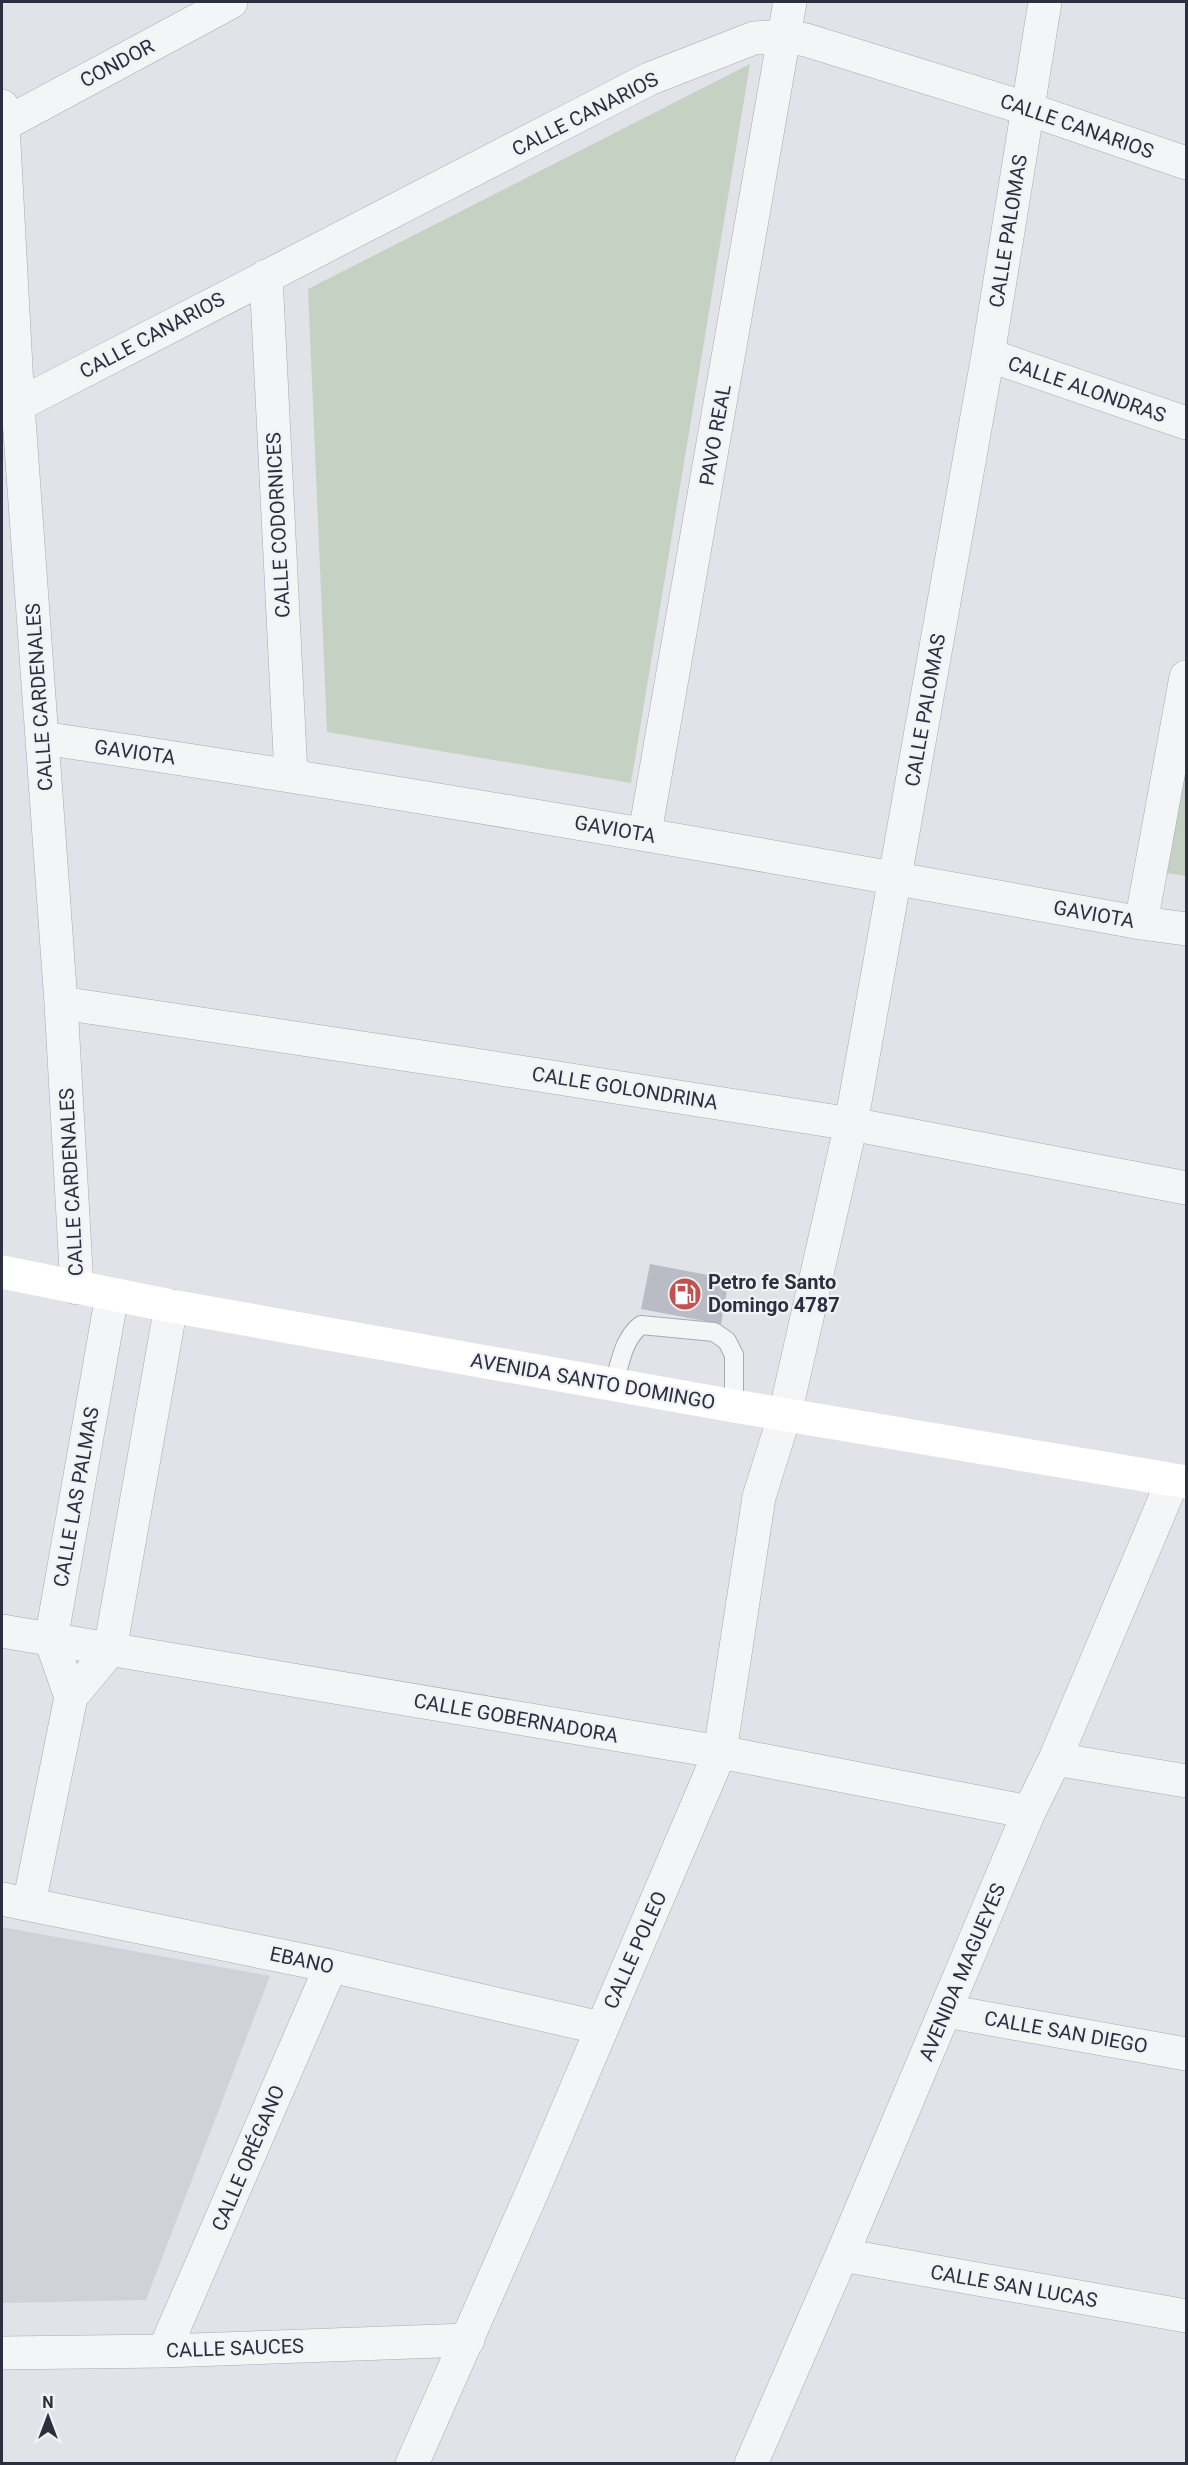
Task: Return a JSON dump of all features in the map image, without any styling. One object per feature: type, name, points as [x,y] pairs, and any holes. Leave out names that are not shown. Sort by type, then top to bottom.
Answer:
[{"type":"main road","name":"AVENIDA SANTO DOMINGO","points":[[2,1272],[171,1306],[734,1406],[1180,1481]]},
{"type":"street","name":"CONDOR","points":[[2,116],[231,2]]},
{"type":"street","name":"PAVO REAL","points":[[645,833],[790,2]]},
{"type":"street","name":"CALLE PALOMAS","points":[[785,1414],[851,1124],[988,355],[1045,2]]},
{"type":"street","name":"CALLE CANARIOS","points":[[18,405],[649,79],[754,38],[784,36],[806,39],[1028,109],[1186,163]]},
{"type":"street","name":"CALLE CARDENALES","points":[[2,116],[18,405],[61,1003],[77,1288]]},
{"type":"street","name":"CALLE CODORNICES","points":[[266,276],[291,775]]},
{"type":"street","name":"CALLE ALONDRAS","points":[[988,355],[1186,423]]},
{"type":"street","points":[[1141,923],[1186,677]]},
{"type":"street","name":"GAVIOTA","points":[[42,738],[291,775],[645,833],[1141,923],[1186,929]]},
{"type":"street","name":"CALLE GOLONDRINA","points":[[61,1003],[851,1124],[1186,1188]]},
{"type":"street","name":"CALLE LAS PALMAS","points":[[71,1697],[51,1640],[112,1295]]},
{"type":"street","points":[[15,1902],[71,1697],[110,1650],[171,1306]]},
{"type":"street","name":"CALLE POLEO","points":[[412,2463],[468,2340],[720,1752],[759,1497],[785,1414]]},
{"type":"street","name":"AVENIDA MAGUEYES","points":[[751,2463],[842,2255],[1029,1812],[1180,1481]]},
{"type":"street","name":"CALLE GOBERNADORA","points":[[2,1631],[720,1752],[1029,1812]]},
{"type":"street","points":[[1055,1759],[1186,1781]]},
{"type":"street","name":"EBANO","points":[[15,1902],[331,1966],[601,2028]]},
{"type":"street","name":"CALLE ORÉGANO","points":[[165,2351],[331,1966]]},
{"type":"street","name":"CALLE SAN DIEGO","points":[[946,2011],[1186,2054]]},
{"type":"street","name":"CALLE SAN LUCAS","points":[[842,2255],[1186,2316]]},
{"type":"street","name":"CALLE SAUCES","points":[[2,2353],[165,2351],[468,2340]]},
{"type":"lane","points":[[614,1384],[625,1346],[634,1330],[641,1325],[714,1332],[727,1341],[734,1355],[734,1406]]},
{"type":"shaded area","points":[[2,1927],[270,1976],[146,2300],[2,2303]]},
{"type":"green space","points":[[750,64],[631,783],[327,732],[308,289]]},
{"type":"green space","points":[[1186,761],[1186,876],[1161,872]]},
{"type":"building","name":"Petro fe Santo Domingo 4787","points":[[650,1264],[729,1279],[721,1324],[641,1309]]},
{"type":"place","name":"Petro fe Santo Domingo 4787","points":[[685,1294]]}]
